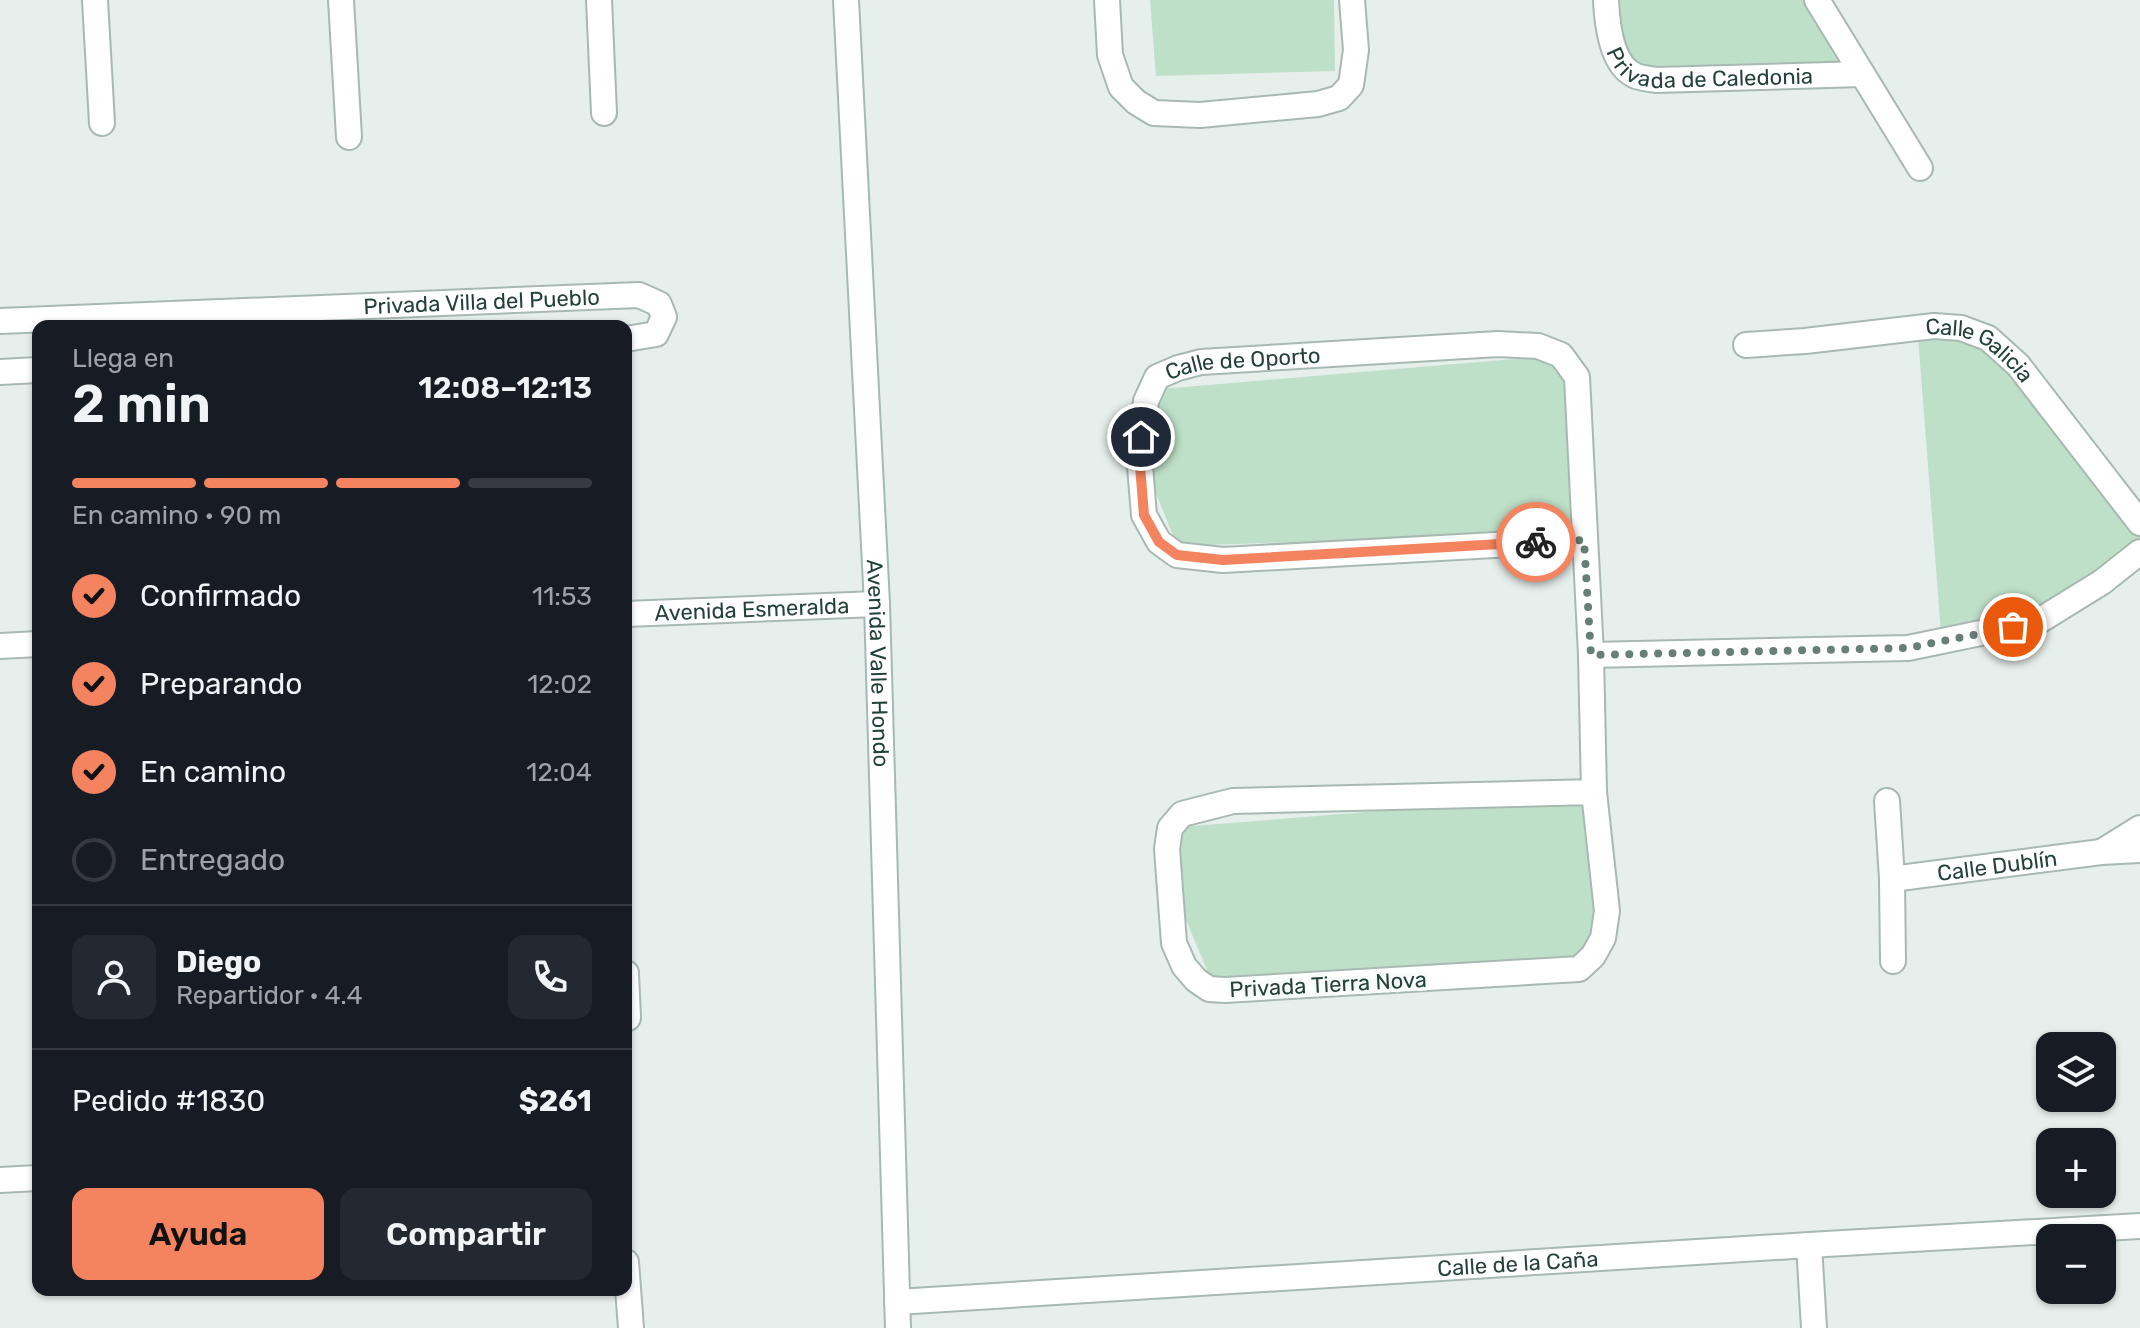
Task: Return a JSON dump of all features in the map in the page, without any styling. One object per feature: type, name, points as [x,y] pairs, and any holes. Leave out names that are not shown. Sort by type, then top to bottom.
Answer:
[{"type":"street","points":[[95,0],[102,123]]},
{"type":"street","points":[[341,0],[349,137]]},
{"type":"street","points":[[599,0],[604,113]]},
{"type":"street","name":"Avenida Valle Hondo","points":[[846,0],[877,604],[898,1328]]},
{"type":"street","points":[[1107,0],[1110,55],[1121,87],[1136,102],[1154,113],[1200,115],[1318,104],[1339,98],[1351,85],[1353,73],[1356,50],[1352,0]]},
{"type":"street","name":"Privada de Caledonia","points":[[1606,0],[1607,27],[1619,62],[1634,76],[1656,80],[1862,74]]},
{"type":"street","points":[[1817,0],[1920,168]]},
{"type":"street","name":"Privada Villa del Pueblo","points":[[165,320],[639,295],[659,304],[664,317],[656,334],[632,339]]},
{"type":"street","name":"Privada Villa del Pueblo","points":[[0,321],[32,321]]},
{"type":"street","name":"Calle Galicia","points":[[1746,345],[1934,326],[1961,328],[1988,338],[2018,365],[2140,523]]},
{"type":"street","name":"Calle de Oporto","points":[[1498,344],[1201,362],[1157,377],[1146,401],[1141,437],[1144,515],[1159,542],[1177,555],[1223,560],[1584,540]]},
{"type":"street","name":"Privada Tierra Nova","points":[[1498,344],[1538,346],[1561,355],[1577,377],[1591,655],[1594,792],[1607,911],[1603,938],[1593,956],[1579,969],[1225,990],[1209,989],[1196,980],[1184,966],[1174,943],[1167,849],[1170,828],[1182,814],[1233,801],[1594,792]]},
{"type":"street","points":[[0,372],[32,370]]},
{"type":"street","points":[[1591,655],[1908,648],[2039,621],[2102,582],[2140,552]]},
{"type":"street","name":"Avenida Esmeralda","points":[[632,614],[877,604]]},
{"type":"street","points":[[0,646],[32,644]]},
{"type":"street","points":[[1887,801],[1893,961]]},
{"type":"street","name":"Calle Dublín","points":[[2101,852],[2140,828]]},
{"type":"street","name":"Calle Dublín","points":[[1892,879],[2101,852],[2140,850]]},
{"type":"street","points":[[0,1180],[32,1178]]},
{"type":"street","name":"Calle de la Caña","points":[[897,1302],[2140,1226]]},
{"type":"street","points":[[1809,1245],[1814,1328]]},
{"type":"street","points":[[629,1296],[631,1328]]},
{"type":"green space","points":[[1150,0],[1334,0],[1335,71],[1156,76]]},
{"type":"green space","points":[[1616,0],[1811,0],[1851,68],[1642,73],[1620,50]]},
{"type":"green space","points":[[1947,329],[2015,365],[2140,535],[2140,544],[2036,615],[1941,633],[1918,337]]},
{"type":"green space","points":[[1549,356],[1568,379],[1574,532],[1177,546],[1147,470],[1162,389]]},
{"type":"green space","points":[[1592,794],[1605,909],[1579,967],[1212,982],[1176,896],[1180,827]]},
{"type":"way so far","points":[[1536,542],[1584,540],[1591,655],[1908,648],[2013,627]]},
{"type":"route","points":[[1141,437],[1144,515],[1159,542],[1177,555],[1223,560],[1536,542]]}]
